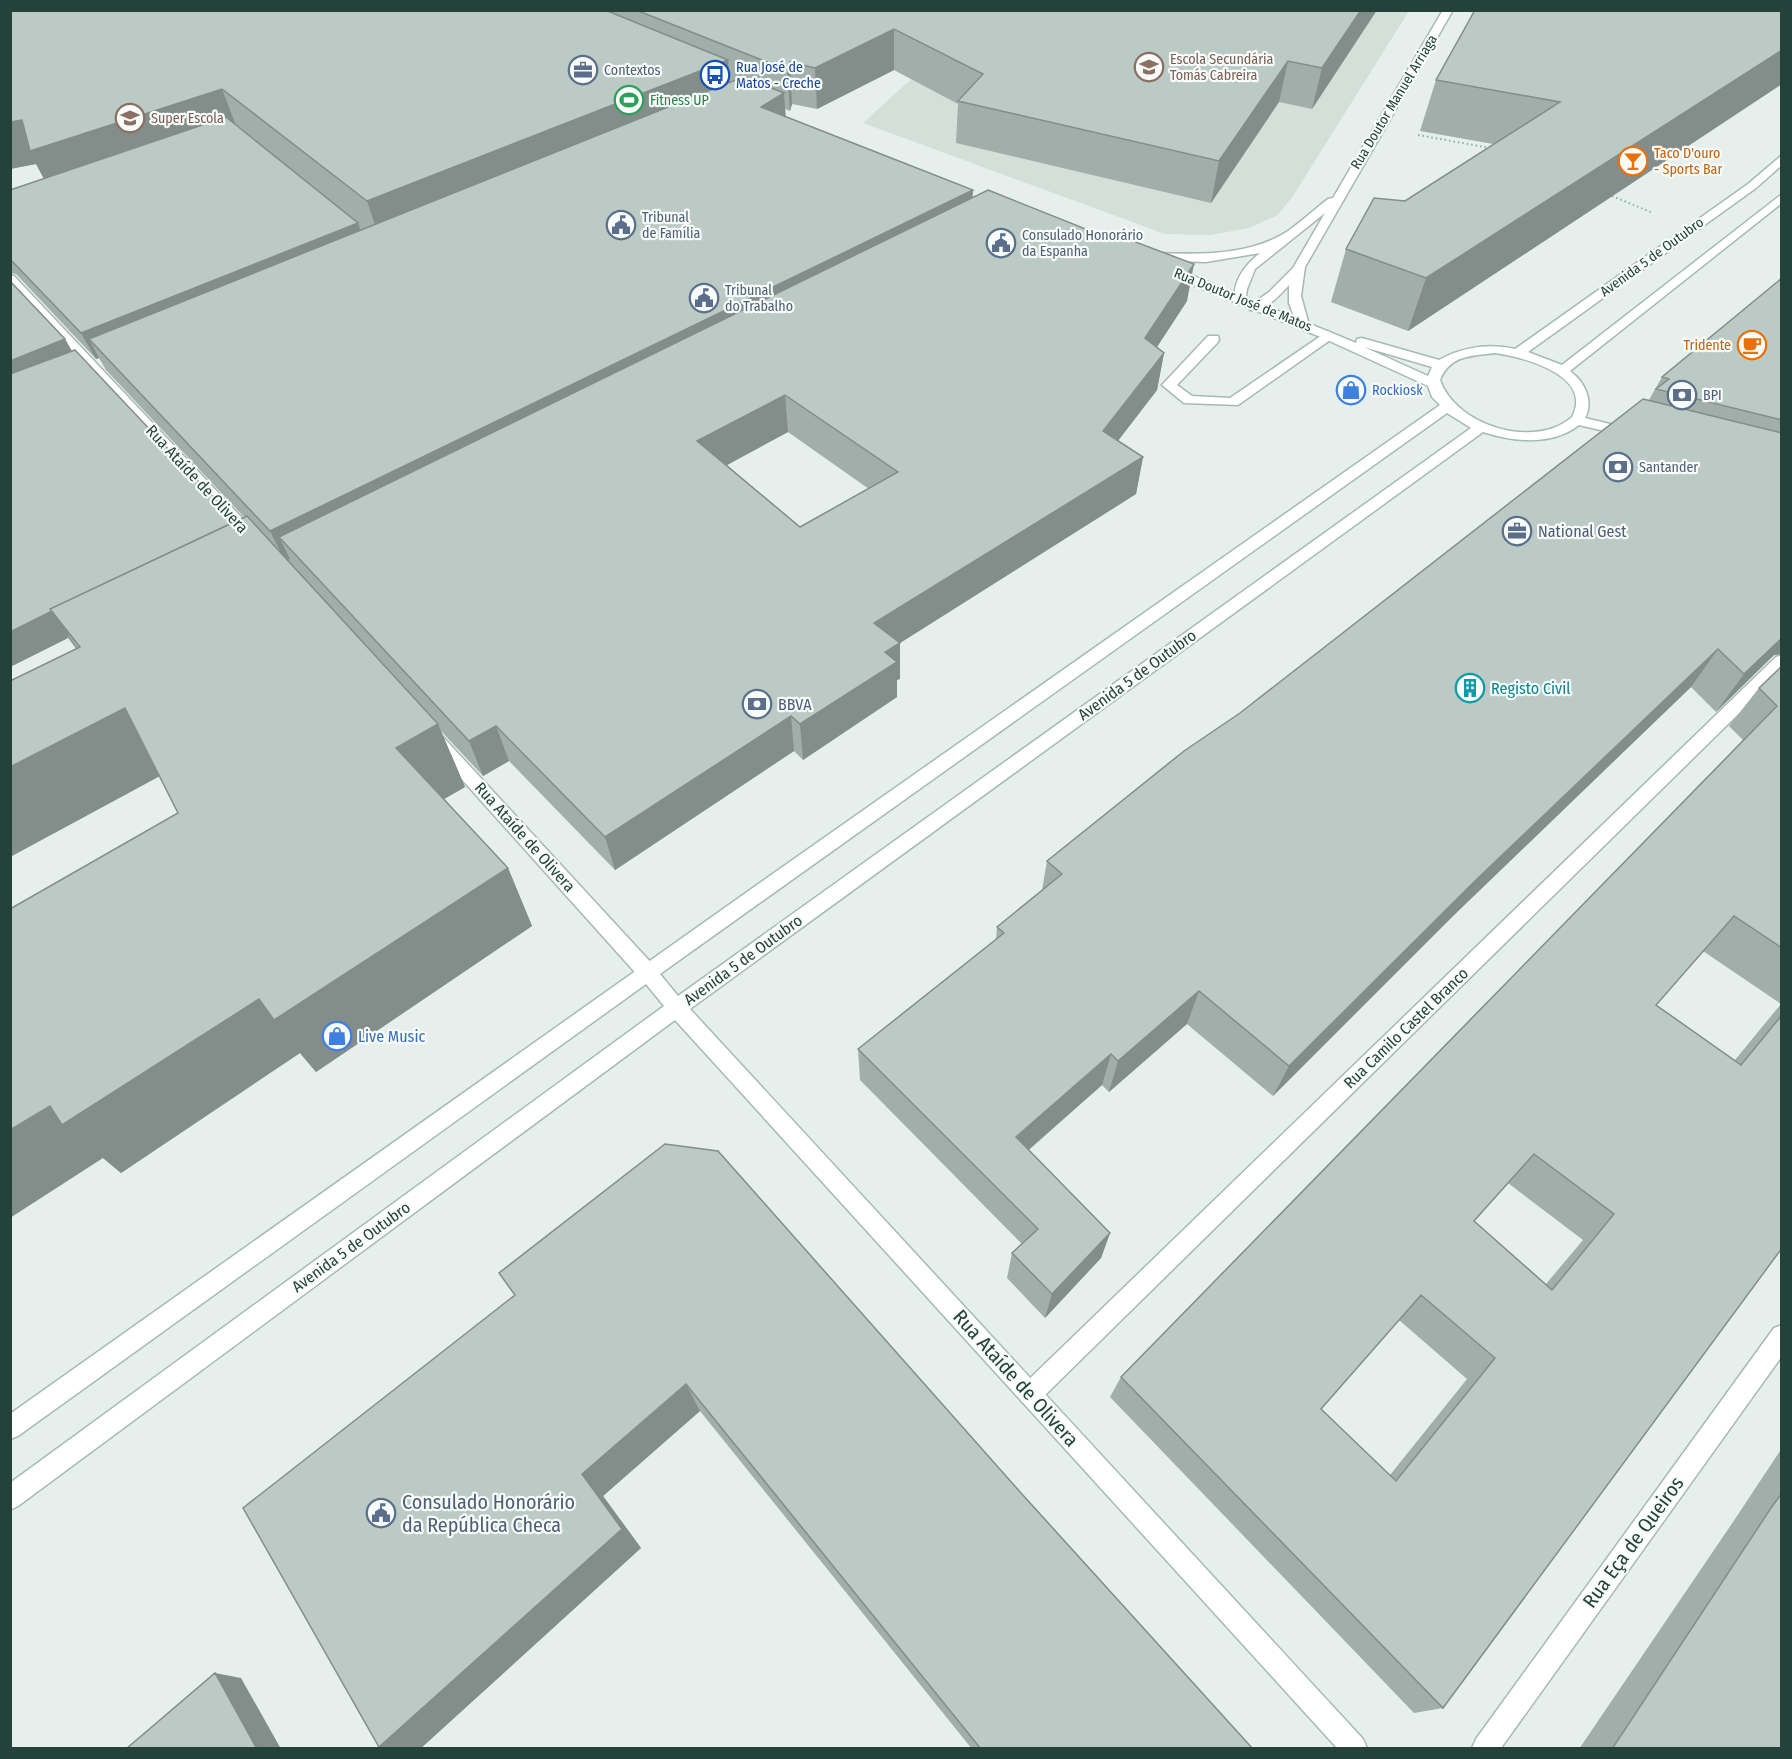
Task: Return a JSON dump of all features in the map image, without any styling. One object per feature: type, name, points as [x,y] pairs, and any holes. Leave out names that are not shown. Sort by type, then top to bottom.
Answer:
[{"type":"street","name":"Rua Doutor Manuel Arriaga","points":[[1254,307],[1273,296],[1299,267],[1448,10]]},
{"type":"street","name":"Avenida 5 de Outubro","points":[[1519,352],[1752,186],[1782,158]]},
{"type":"street","name":"Rua Doutor Manuel Arriaga","points":[[1241,301],[1241,289],[1250,267],[1340,194]]},
{"type":"street","name":"Avenida 5 de Outubro","points":[[1562,371],[1782,197]]},
{"type":"street","name":"Rua Doutor Manuel Arriaga","points":[[1137,256],[1206,258],[1247,252],[1257,250],[1293,233]]},
{"type":"street","name":"Rua Doutor José de Matos","points":[[1137,256],[1254,307],[1328,335],[1433,383]]},
{"type":"street","name":"Rua Doutor Manuel Arriaga","points":[[1299,267],[1293,291],[1296,308],[1303,325]]},
{"type":"street","name":"Rua Ataíde de Olivera","points":[[10,279],[260,547]]},
{"type":"street","points":[[1213,339],[1169,385],[1189,399],[1233,402],[1328,335]]},
{"type":"street","name":"Rua Doutor José de Matos","points":[[1328,335],[1372,344],[1440,364]]},
{"type":"street","points":[[1495,349],[1519,352],[1543,360],[1562,371],[1574,382],[1581,393],[1583,405],[1576,420],[1564,429],[1547,435],[1525,436],[1503,434],[1480,428],[1461,419],[1446,407],[1437,395],[1433,383],[1434,374],[1440,364],[1454,355],[1473,350],[1495,349]]},
{"type":"street","points":[[10,1428],[648,972],[1446,407]]},
{"type":"street","points":[[1576,420],[1648,438]]},
{"type":"street","name":"Avenida 5 de Outubro","points":[[10,1498],[677,1008],[1480,428]]},
{"type":"street","name":"Rua Camilo Castel Branco","points":[[1030,1394],[1782,661]]},
{"type":"street","name":"Rua Ataíde de Olivera","points":[[427,730],[648,972],[677,1008],[1354,1749]]},
{"type":"street","name":"Rua Eça de Queiros","points":[[1485,1749],[1782,1336]]},
{"type":"path","points":[[1379,128],[1494,149]]},
{"type":"shaded area","name":"Escola Secundária Tomás Cabreira","points":[[986,11],[1409,11],[1293,196],[1278,215],[1249,228],[1211,235],[1165,234],[863,123]]},
{"type":"building","points":[[10,10],[605,10],[728,60],[367,201],[222,89],[30,151],[22,120],[10,122]]},
{"type":"building","points":[[636,10],[1361,10],[1322,68],[1288,61],[1219,161],[958,101],[983,74],[894,29],[815,68],[790,62],[787,70]]},
{"type":"building","points":[[1475,10],[1782,10],[1782,50],[1426,278],[1346,249],[1374,198],[1405,201],[1560,102],[1436,80]]},
{"type":"building","points":[[743,77],[784,93],[761,107],[973,190],[270,531],[89,339]]},
{"type":"building","points":[[226,117],[358,223],[81,333],[10,259],[10,190]]},
{"type":"building","points":[[988,190],[1103,236],[1109,232],[1194,264],[1145,338],[1164,353],[1103,431],[1143,457],[874,623],[900,643],[885,652],[897,662],[800,724],[791,716],[605,837],[496,726],[469,741],[279,537]],"holes":[[[785,395],[898,472],[800,527],[697,441]]]},
{"type":"building","points":[[1782,278],[1782,420],[1656,389],[1669,379],[1662,377]]},
{"type":"building","points":[[10,281],[65,339],[10,361]]},
{"type":"building","points":[[75,350],[236,521],[50,609],[68,635],[50,612],[10,632],[10,374]]},
{"type":"building","points":[[1643,399],[1782,433],[1782,638],[1744,674],[1718,649],[1476,880],[1289,1066],[1199,991],[1118,1061],[1111,1054],[1016,1137],[1110,1233],[1052,1294],[1012,1253],[1038,1229],[858,1049],[1004,933],[997,927],[1062,874],[1047,861],[1184,751],[1240,713]]},
{"type":"building","points":[[247,516],[438,724],[396,748],[508,868],[274,1020],[259,999],[62,1125],[50,1106],[10,1130],[10,909],[178,813],[125,708],[10,767],[10,681],[80,647],[50,609]]},
{"type":"building","points":[[1782,666],[1782,948],[1734,916],[1656,1005],[1741,1065],[1782,1015],[1782,1248],[1443,1708],[1121,1377],[1777,706],[1759,688]],"holes":[[[1534,1154],[1614,1214],[1552,1290],[1474,1221]],[[1421,1295],[1495,1358],[1396,1481],[1321,1409]]]},
{"type":"building","points":[[665,1144],[718,1151],[1021,1493],[1253,1749],[981,1749],[686,1384],[582,1474],[622,1529],[379,1747],[243,1508],[515,1295],[499,1273]]},
{"type":"building","points":[[1782,1493],[1782,1749],[1612,1749],[1771,1508]]},
{"type":"building","points":[[215,1673],[257,1749],[126,1749]]},
{"type":"place","name":"Escola Secundária Tomás Cabreira","points":[[1149,67]]},
{"type":"place","name":"Contextos","points":[[583,70]]},
{"type":"place","name":"Rua José de Matos - Creche","points":[[715,75]]},
{"type":"place","name":"Fitness UP","points":[[629,100]]},
{"type":"place","name":"Super Escola","points":[[130,118]]},
{"type":"place","name":"Taco D'ouro - Sports Bar","points":[[1633,161]]},
{"type":"place","name":"Tribunal de Família","points":[[621,225]]},
{"type":"place","name":"Consulado Honorário da Espanha","points":[[1001,243]]},
{"type":"place","name":"Tribunal do Trabalho","points":[[704,298]]},
{"type":"place","name":"Tridente","points":[[1752,345]]},
{"type":"place","name":"Rockiosk","points":[[1351,390]]},
{"type":"place","name":"BPI","points":[[1682,395]]},
{"type":"place","name":"Santander","points":[[1618,467]]},
{"type":"place","name":"National Gest","points":[[1517,531]]},
{"type":"place","name":"Registo Civil","points":[[1470,688]]},
{"type":"place","name":"BBVA","points":[[757,704]]},
{"type":"place","name":"Live Music","points":[[337,1036]]},
{"type":"place","name":"Consulado Honorário da República Checa","points":[[381,1513]]}]
